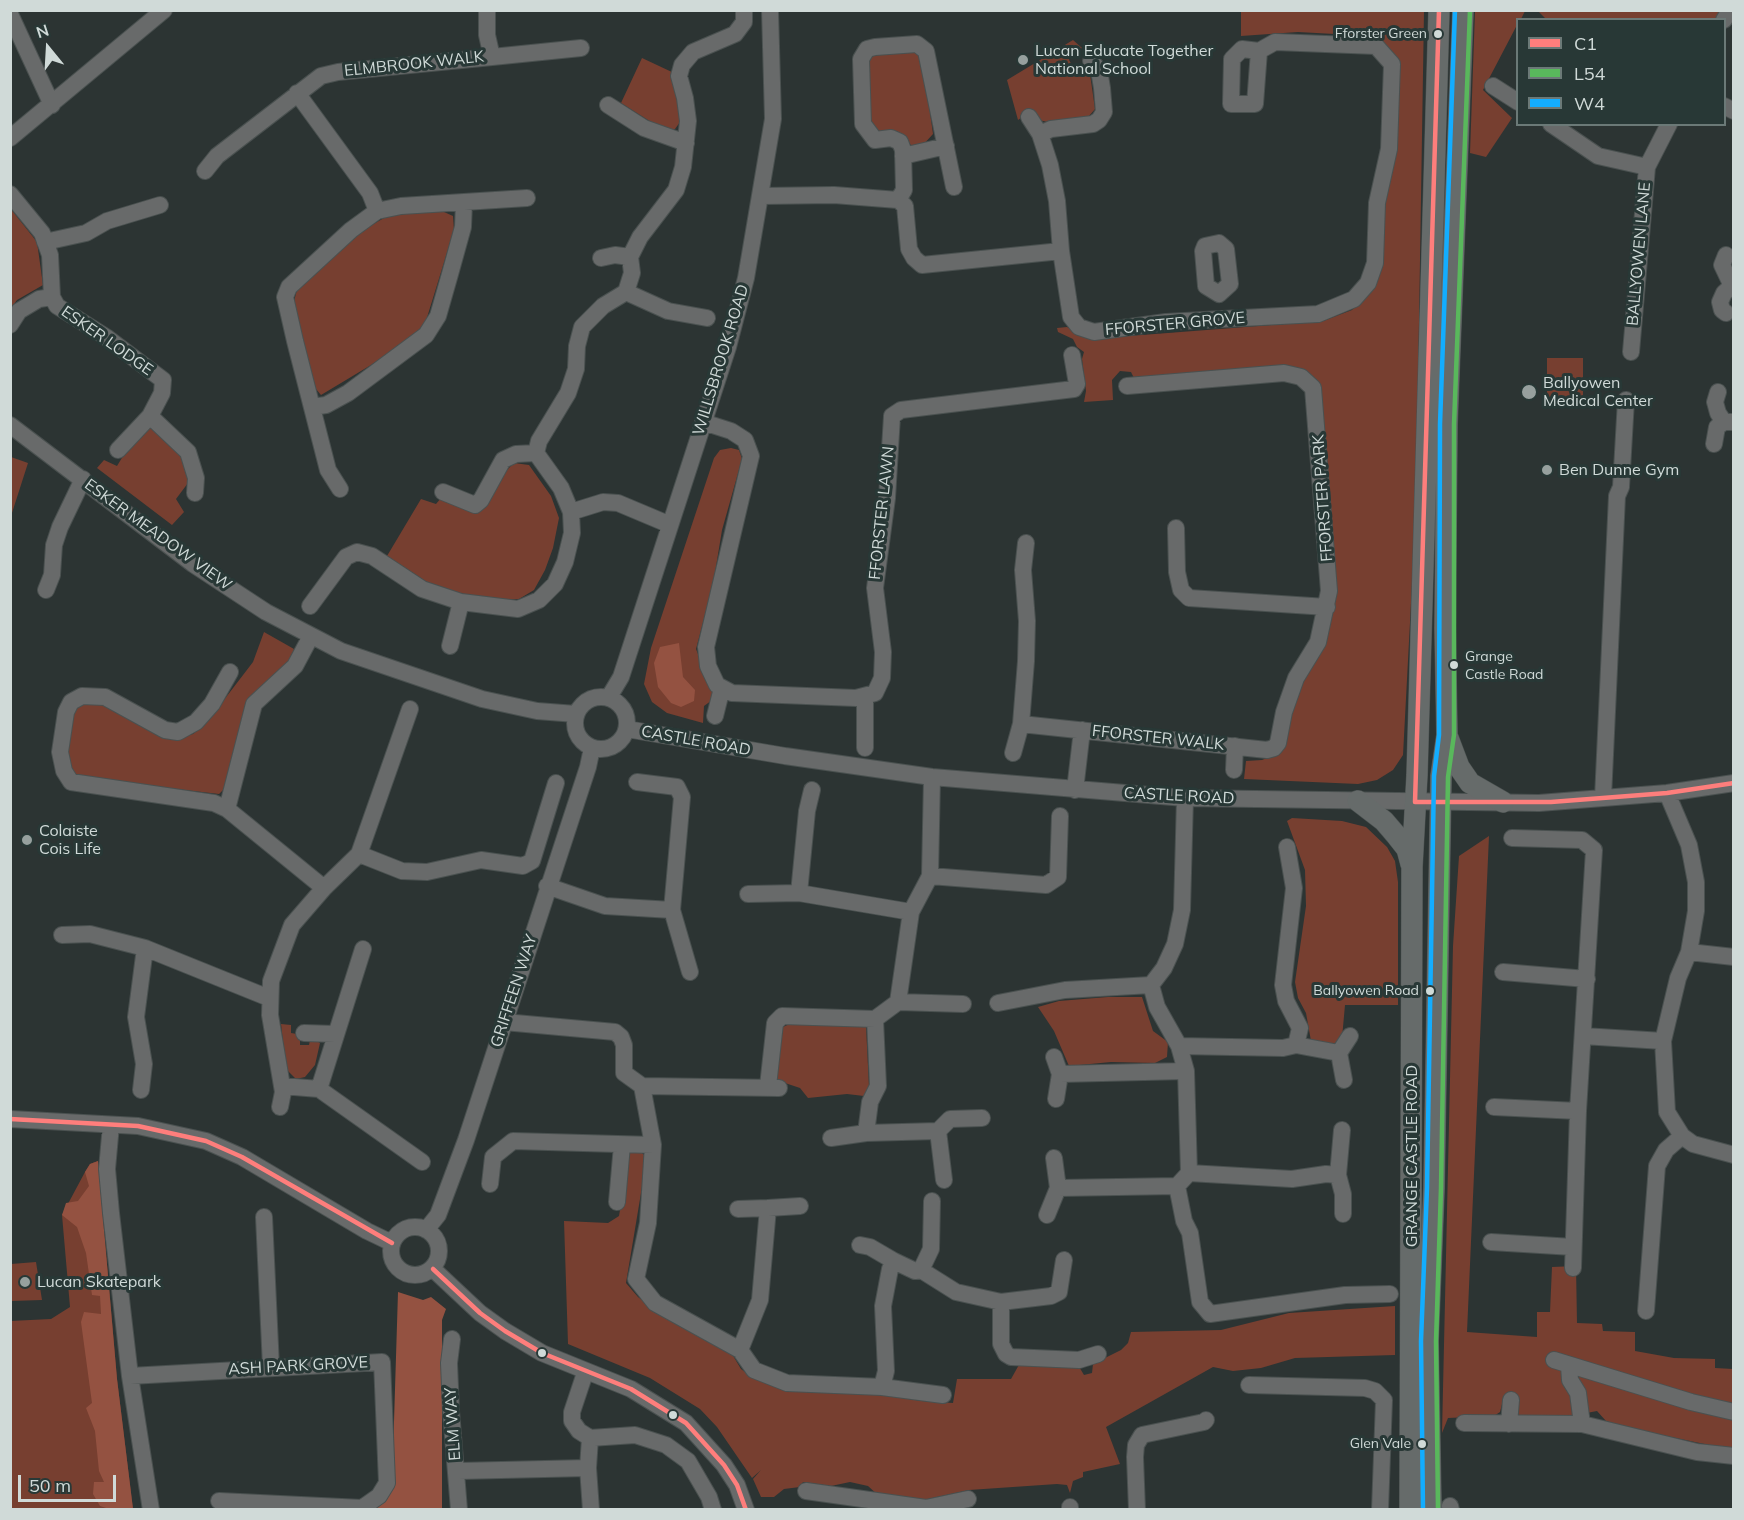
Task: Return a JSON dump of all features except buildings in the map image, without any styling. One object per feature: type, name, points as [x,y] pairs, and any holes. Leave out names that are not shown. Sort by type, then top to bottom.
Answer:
[{"type":"main road","name":"GRANGE CASTLE ROAD","points":[[1410,1509],[1412,867],[1439,10]]},
{"type":"main road","name":"GRANGE CASTLE ROAD","points":[[1444,1508],[1428,1341],[1434,1188],[1441,776],[1447,735],[1445,628],[1447,424],[1463,10]]},
{"type":"main road","points":[[1447,735],[1459,768],[1470,783],[1503,802]]},
{"type":"main road","points":[[1358,801],[1384,821],[1407,849],[1412,867]]},
{"type":"street","points":[[10,138],[164,10]]},
{"type":"street","name":"ELMBROOK WALK","points":[[206,171],[217,156],[321,76],[338,72],[492,57],[487,35],[487,10]]},
{"type":"street","points":[[310,606],[346,557],[357,552],[372,556],[422,589],[461,602],[518,609],[538,600],[555,584],[565,562],[572,533],[571,512],[561,488],[536,453],[539,441],[568,393],[576,369],[577,346],[582,327],[603,306],[626,292],[632,273],[630,257],[640,237],[676,190],[686,143],[685,98],[679,76],[682,65],[693,52],[735,34],[744,22],[744,10]]},
{"type":"street","name":"WILLSBROOK ROAD","points":[[609,697],[621,677],[668,524],[728,347],[743,289],[762,196],[773,119],[770,10]]},
{"type":"street","points":[[10,14],[52,105]]},
{"type":"street","name":"FFORSTER GROVE","points":[[1029,117],[1040,134],[1057,201],[1061,251],[1071,317],[1079,327],[1094,332],[1222,318],[1318,314],[1354,299],[1368,283],[1375,263],[1377,204],[1389,148],[1392,64],[1384,51],[1376,46],[1275,42],[1259,51]]},
{"type":"street","points":[[898,200],[904,190],[903,156],[900,142],[891,138],[875,140],[863,124],[861,60],[867,49],[918,44],[922,46],[931,65],[954,188]]},
{"type":"street","points":[[492,57],[581,48]]},
{"type":"street","points":[[1040,134],[1052,129],[1094,124],[1099,120],[1104,112],[1102,88],[1099,70],[1091,61]]},
{"type":"street","points":[[1493,86],[1516,101]]},
{"type":"street","points":[[297,93],[370,193],[377,211]]},
{"type":"street","points":[[608,105],[644,128],[686,143]]},
{"type":"street","points":[[1554,126],[1598,156],[1647,167]]},
{"type":"street","name":"BALLYOWEN LANE","points":[[1631,352],[1647,167],[1667,126]]},
{"type":"street","points":[[903,156],[946,146]]},
{"type":"street","name":"ESKER LODGE","points":[[10,194],[42,233],[50,255],[52,297],[57,306],[106,338],[163,380],[162,393],[150,416],[118,450]]},
{"type":"street","points":[[762,196],[834,195],[898,200],[905,206],[909,249],[922,265],[1061,251]]},
{"type":"street","points":[[340,489],[328,470],[312,407],[285,297],[289,287],[351,230],[377,211],[401,206],[527,198]]},
{"type":"street","points":[[312,407],[326,405],[348,393],[426,335],[438,316],[463,227],[464,203]]},
{"type":"street","points":[[45,242],[86,233],[107,221],[160,205]]},
{"type":"street","points":[[601,258],[615,255],[630,257]]},
{"type":"street","points":[[1726,255],[1722,265],[1732,284],[1720,302],[1722,310],[1726,313]]},
{"type":"street","points":[[626,292],[668,311],[707,318]]},
{"type":"street","points":[[1219,294],[1222,318]]},
{"type":"street","name":"ESKER LODGE","points":[[10,325],[19,311],[39,299],[52,297]]},
{"type":"street","name":"FFORSTER LAWN","points":[[865,696],[875,693],[882,678],[883,652],[875,588],[887,498],[892,416],[901,410],[1074,389],[1077,384],[1072,355]]},
{"type":"street","name":"FFORSTER PARK","points":[[1127,386],[1284,373],[1301,378],[1312,388],[1329,591],[1327,607],[1318,642],[1292,689],[1278,742],[1274,748],[1267,750],[1235,746]]},
{"type":"street","points":[[1714,444],[1717,427],[1729,422],[1716,402],[1718,392]]},
{"type":"street","points":[[1603,798],[1617,496],[1621,488],[1626,400]]},
{"type":"street","points":[[150,416],[188,452],[196,478],[195,493]]},
{"type":"street","points":[[703,422],[731,431],[745,440],[751,456],[706,647],[708,666],[717,685],[732,693],[865,696],[865,748]]},
{"type":"street","name":"ESKER MEADOW VIEW","points":[[10,425],[193,564],[266,612],[311,636]]},
{"type":"street","points":[[443,492],[475,505],[481,500],[503,460],[516,454],[536,453]]},
{"type":"street","points":[[46,590],[52,576],[54,545],[83,479]]},
{"type":"street","points":[[571,512],[603,502],[618,503],[668,524]]},
{"type":"street","points":[[1176,528],[1177,572],[1181,590],[1189,598],[1327,607]]},
{"type":"street","points":[[1013,753],[1020,724],[1026,661],[1027,621],[1023,570],[1026,543]]},
{"type":"street","points":[[450,646],[461,602]]},
{"type":"street","points":[[227,809],[254,704],[294,666],[311,636],[341,651],[396,672],[482,699],[537,711],[576,714]]},
{"type":"street","points":[[230,672],[212,704],[196,722],[178,732],[165,730],[105,697],[82,696],[71,702],[66,712],[60,752],[64,771],[71,782],[213,803],[227,809],[324,888]]},
{"type":"street","points":[[715,716],[722,688]]},
{"type":"street","points":[[593,697],[609,697],[616,701],[626,713],[627,729],[618,744],[601,749],[592,748],[579,738],[574,722],[576,714],[580,707],[593,697]]},
{"type":"street","points":[[280,1107],[282,1086],[269,998],[280,953],[292,925],[324,888],[359,854],[410,709]]},
{"type":"street","name":"FFORSTER WALK","points":[[1020,724],[1235,746]]},
{"type":"street","name":"CASTLE ROAD","points":[[627,729],[785,756],[932,777],[1185,798],[1539,803],[1666,793],[1734,783]]},
{"type":"street","name":"FFORSTER WALK","points":[[1075,790],[1082,730]]},
{"type":"street","points":[[1234,770],[1235,746]]},
{"type":"street","name":"GRIFFEEN WAY","points":[[426,1230],[438,1215],[452,1181],[547,886],[588,767],[592,748]]},
{"type":"street","points":[[898,1002],[910,912],[930,876],[932,777]]},
{"type":"street","points":[[637,782],[677,786],[682,797],[672,910],[690,972]]},
{"type":"street","points":[[359,854],[402,871],[427,872],[456,863],[481,860],[523,866],[532,861],[556,783]]},
{"type":"street","points":[[799,893],[807,811],[812,790]]},
{"type":"street","points":[[1666,793],[1689,845],[1696,882],[1696,911],[1689,952],[1678,978],[1664,1041],[1667,1112],[1682,1136],[1693,1144],[1734,1155]]},
{"type":"street","points":[[998,1003],[1065,990],[1150,985],[1164,968],[1175,944],[1182,910],[1185,798]]},
{"type":"street","points":[[930,876],[1046,885],[1058,877],[1060,816]]},
{"type":"street","points":[[1512,838],[1582,840],[1594,850],[1578,1111],[1573,1268]]},
{"type":"street","points":[[1287,847],[1294,888],[1283,985],[1287,1001],[1300,1028],[1296,1045]]},
{"type":"street","points":[[547,886],[605,906],[672,910]]},
{"type":"street","points":[[748,894],[799,893],[910,912]]},
{"type":"street","points":[[62,935],[90,934],[145,948],[269,998]]},
{"type":"street","points":[[141,1090],[144,1064],[136,1017],[145,948]]},
{"type":"street","points":[[318,1089],[363,949]]},
{"type":"street","points":[[1689,952],[1734,957]]},
{"type":"street","points":[[1503,972],[1587,979]]},
{"type":"street","points":[[1058,1188],[1177,1186],[1189,1173],[1186,1071],[1179,1046],[1157,1006],[1150,985]]},
{"type":"street","points":[[504,1022],[615,1032],[621,1037],[624,1045],[624,1073],[642,1086],[773,1087],[775,1023],[782,1016],[875,1019],[898,1002],[963,1004]]},
{"type":"street","points":[[866,1133],[870,1102],[878,1086],[875,1019]]},
{"type":"street","points":[[304,1033],[335,1034]]},
{"type":"street","points":[[1344,1080],[1339,1053],[1350,1036]]},
{"type":"street","points":[[1583,1036],[1664,1041]]},
{"type":"street","points":[[1179,1046],[1283,1048],[1296,1045],[1339,1053]]},
{"type":"street","points":[[1054,1057],[1060,1074],[1056,1099]]},
{"type":"street","points":[[1060,1074],[1186,1071]]},
{"type":"street","points":[[282,1086],[318,1089],[422,1162]]},
{"type":"street","points":[[642,1086],[653,1145],[648,1223],[636,1279],[655,1303],[740,1350],[754,1370],[787,1383],[882,1387],[943,1395]]},
{"type":"street","points":[[1494,1107],[1578,1111]]},
{"type":"street","points":[[831,1138],[866,1133],[938,1131],[950,1119],[982,1118]]},
{"type":"street","points":[[10,1119],[170,1131],[206,1141],[242,1157],[367,1231],[392,1243]]},
{"type":"street","points":[[111,1125],[107,1169],[130,1376],[151,1509]]},
{"type":"street","points":[[1342,1130],[1338,1175],[1343,1194],[1343,1214]]},
{"type":"street","points":[[938,1131],[944,1180]]},
{"type":"street","points":[[1646,1311],[1657,1166],[1666,1150],[1682,1136]]},
{"type":"street","points":[[490,1184],[493,1157],[513,1141],[653,1145]]},
{"type":"street","points":[[617,1202],[622,1145]]},
{"type":"street","points":[[1047,1215],[1058,1188],[1054,1158]]},
{"type":"street","points":[[1189,1173],[1292,1179],[1326,1174],[1338,1175]]},
{"type":"street","points":[[1177,1186],[1184,1221],[1190,1233],[1200,1302],[1210,1314],[1345,1295],[1390,1294]]},
{"type":"street","points":[[921,1270],[931,1249],[932,1201]]},
{"type":"street","points":[[738,1209],[800,1206]]},
{"type":"street","points":[[740,1350],[760,1300],[768,1208]]},
{"type":"street","points":[[264,1217],[271,1367]]},
{"type":"street","points":[[418,1227],[426,1230],[436,1240],[439,1247],[439,1255],[433,1269],[417,1275],[401,1272],[391,1258],[392,1243],[403,1230],[418,1227]]},
{"type":"street","points":[[1491,1242],[1573,1246]]},
{"type":"street","points":[[860,1245],[870,1247],[915,1271],[921,1270],[956,1292],[1000,1302],[1051,1296],[1059,1292],[1064,1260]]},
{"type":"street","points":[[882,1387],[886,1371],[883,1306],[890,1269],[894,1261]]},
{"type":"street","points":[[433,1269],[480,1313],[505,1331],[542,1353],[585,1373],[631,1389],[686,1423],[724,1465],[746,1509]]},
{"type":"street","points":[[1000,1302],[1001,1344],[1006,1354],[1011,1357],[1088,1360]]},
{"type":"street","name":"ELM WAY","points":[[459,1509],[458,1471],[453,1461],[449,1363],[452,1346],[469,1354]]},
{"type":"street","name":"ASH PARK GROVE","points":[[130,1376],[382,1362],[387,1484],[378,1496],[362,1508],[219,1501]]},
{"type":"street","points":[[1582,1424],[1578,1393],[1561,1363],[1734,1412]]},
{"type":"street","points":[[585,1373],[572,1412],[572,1421],[579,1431],[590,1437],[635,1435],[666,1445],[688,1461],[709,1497],[713,1509]]},
{"type":"street","points":[[1249,1385],[1356,1388],[1376,1391],[1384,1400],[1380,1509]]},
{"type":"street","points":[[1509,1424],[1511,1400]]},
{"type":"street","points":[[1137,1509],[1136,1445],[1142,1435],[1206,1420]]},
{"type":"street","points":[[1464,1423],[1582,1424],[1697,1452],[1734,1456]]},
{"type":"street","points":[[590,1437],[588,1468],[591,1509]]},
{"type":"street","points":[[458,1471],[588,1468]]},
{"type":"street","points":[[806,1491],[927,1509],[968,1500]]},
{"type":"shaded area","points":[[1241,11],[1424,11],[1416,509],[1403,755],[1393,770],[1377,780],[1358,784],[1244,779],[1246,761],[1262,760],[1274,755],[1294,699],[1328,630],[1308,375],[1134,378],[1131,372],[1120,371],[1112,380],[1113,400],[1084,402],[1086,391],[1082,359],[1084,352],[1077,347],[1073,339],[1058,332],[1057,328],[1067,327],[1090,339],[1323,321],[1352,310],[1371,288],[1397,69],[1370,38],[1371,36],[1298,32],[1241,36]]},
{"type":"shaded area","points":[[1475,11],[1525,11],[1522,18],[1516,18],[1516,27],[1483,90],[1512,118],[1486,157],[1470,153]]},
{"type":"shaded area","points":[[1538,11],[1725,11],[1720,18],[1545,18]]},
{"type":"shaded area","points":[[1073,40],[1082,48],[1071,53],[1069,60],[1073,67],[1090,74],[1095,109],[1089,116],[1053,123],[1038,120],[1031,111],[1018,120],[1007,80]]},
{"type":"shaded area","points":[[914,49],[923,61],[933,134],[922,146],[911,145],[897,131],[877,133],[868,122],[869,54]]},
{"type":"shaded area","points":[[642,58],[674,73],[680,122],[675,129],[667,130],[659,127],[621,103]]},
{"type":"shaded area","points":[[10,208],[37,242],[43,285],[17,300],[11,308]]},
{"type":"shaded area","points":[[414,211],[444,212],[453,216],[454,230],[425,324],[409,339],[371,365],[321,395],[316,389],[293,305],[298,286],[358,233],[384,218]]},
{"type":"shaded area","points":[[1547,358],[1583,358],[1583,400],[1547,399]]},
{"type":"shaded area","points":[[140,428],[152,429],[185,457],[191,479],[176,499],[184,512],[172,525],[97,468],[104,460],[117,466]]},
{"type":"shaded area","points":[[731,448],[739,450],[742,459],[722,530],[713,585],[696,649],[715,698],[704,706],[703,723],[667,713],[652,702],[644,684],[651,648],[714,458],[720,450]]},
{"type":"shaded area","points":[[10,457],[28,463],[11,516]]},
{"type":"shaded area","points":[[514,463],[529,465],[551,496],[559,518],[553,548],[534,590],[519,599],[491,601],[459,595],[428,583],[387,556],[421,499],[436,504],[441,498],[466,510]]},
{"type":"shaded area","points":[[264,632],[294,649],[290,661],[277,673],[224,789],[219,794],[73,777],[67,749],[71,711],[80,703],[95,701],[182,737],[193,734],[207,722],[253,662]]},
{"type":"shaded area","points":[[679,643],[683,677],[695,690],[694,701],[681,707],[671,703],[658,687],[654,663],[660,647]]},
{"type":"shaded area","points":[[1292,818],[1342,821],[1366,827],[1387,847],[1395,861],[1398,882],[1398,1005],[1345,1005],[1342,1038],[1335,1045],[1311,1041],[1306,1013],[1298,998],[1295,982],[1306,906],[1305,870],[1287,821]]},
{"type":"shaded area","points":[[1489,836],[1467,1332],[1537,1337],[1537,1312],[1550,1312],[1552,1267],[1576,1266],[1577,1323],[1602,1324],[1603,1331],[1635,1332],[1635,1351],[1674,1358],[1715,1359],[1715,1368],[1733,1369],[1733,1450],[1628,1428],[1606,1421],[1597,1411],[1566,1417],[1517,1417],[1513,1401],[1503,1400],[1500,1412],[1494,1416],[1448,1418],[1442,1433],[1453,946],[1459,856]]},
{"type":"shaded area","points":[[1142,997],[1153,1031],[1168,1042],[1167,1057],[1155,1063],[1111,1062],[1069,1066],[1054,1031],[1038,1007],[1059,1001]]},
{"type":"shaded area","points":[[792,1023],[866,1026],[869,1086],[864,1096],[847,1094],[808,1098],[800,1088],[776,1080],[783,1027]]},
{"type":"shaded area","points":[[281,1024],[291,1025],[291,1033],[297,1034],[300,1038],[300,1045],[309,1045],[310,1040],[320,1043],[315,1065],[305,1077],[296,1079],[286,1069]]},
{"type":"shaded area","points":[[630,1150],[640,1151],[644,1155],[643,1181],[626,1283],[638,1297],[671,1321],[732,1354],[741,1369],[749,1375],[922,1401],[953,1403],[957,1379],[1011,1379],[1020,1363],[1078,1365],[1084,1375],[1092,1373],[1093,1364],[1121,1350],[1128,1343],[1131,1332],[1221,1330],[1289,1313],[1395,1306],[1395,1355],[1295,1358],[1261,1368],[1233,1371],[1213,1367],[1106,1427],[1120,1464],[1083,1472],[1083,1477],[1073,1481],[1070,1493],[1067,1485],[1057,1484],[969,1490],[919,1501],[879,1496],[868,1486],[850,1482],[831,1486],[803,1482],[800,1487],[784,1489],[774,1497],[761,1497],[753,1479],[761,1470],[752,1478],[717,1427],[700,1409],[650,1378],[568,1344],[564,1221],[608,1223],[619,1216]]},
{"type":"shaded area","points":[[98,1161],[117,1379],[133,1509],[11,1509],[10,1321],[51,1319],[70,1307],[62,1215],[90,1164]]},
{"type":"shaded area","points":[[98,1161],[117,1379],[133,1509],[109,1509],[100,1506],[93,1494],[94,1482],[104,1482],[99,1471],[95,1431],[86,1408],[92,1403],[81,1322],[84,1312],[101,1314],[100,1296],[92,1295],[86,1253],[77,1227],[62,1215],[66,1203],[78,1201],[89,1186],[85,1172],[90,1164]]},
{"type":"shaded area","name":"Lucan Skatepark","points":[[36,1262],[42,1300],[11,1301],[11,1264]]},
{"type":"shaded area","points":[[398,1292],[423,1300],[431,1297],[446,1309],[442,1320],[442,1509],[371,1510],[392,1486]]},
{"type":"transit line","name":"C1","points":[[1439,10],[1415,802],[1551,802],[1667,793],[1734,783]]},
{"type":"transit line","name":"W4","points":[[1423,1510],[1421,1341],[1427,1188],[1434,776],[1439,735],[1440,424],[1455,10]]},
{"type":"transit line","name":"L54","points":[[1438,1510],[1436,1341],[1448,777],[1454,735],[1454,424],[1470,10]]},
{"type":"transit line","name":"C1","points":[[10,1119],[138,1126],[206,1141],[242,1157],[392,1243]]},
{"type":"transit line","name":"C1","points":[[433,1269],[480,1313],[505,1331],[542,1353],[631,1389],[686,1423],[724,1465],[737,1485],[746,1510]]},
{"type":"place","name":"Fforster Green","points":[[1438,34]]},
{"type":"place","name":"Lucan Educate Together National School","points":[[1023,60]]},
{"type":"place","name":"Ballyowen Medical Center","points":[[1529,392]]},
{"type":"place","name":"Ben Dunne Gym","points":[[1547,470]]},
{"type":"place","name":"Grange Castle Road","points":[[1454,665]]},
{"type":"place","name":"Colaiste Cois Life","points":[[27,840]]},
{"type":"place","name":"Ballyowen Road","points":[[1430,991]]},
{"type":"place","name":"Lucan Skatepark","points":[[25,1282]]},
{"type":"place","name":"Glen Vale","points":[[1422,1444]]}]
